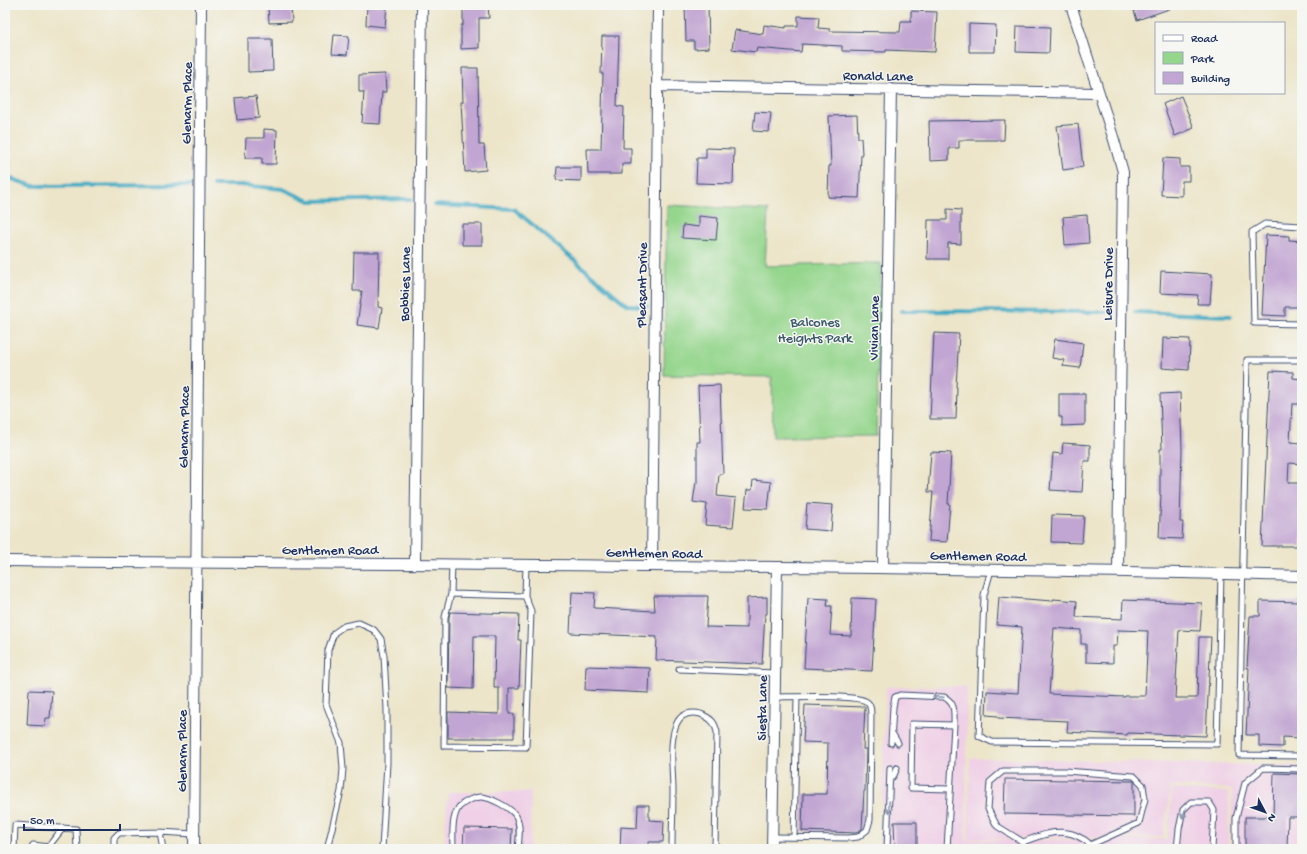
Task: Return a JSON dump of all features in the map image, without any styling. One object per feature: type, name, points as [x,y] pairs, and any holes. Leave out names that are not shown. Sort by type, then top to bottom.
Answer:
[{"type":"street","name":"Glenarm Place","points":[[194,849],[201,5]]},
{"type":"street","name":"Bobbies Lane","points":[[415,563],[422,5]]},
{"type":"street","name":"Pleasant Drive","points":[[652,566],[658,5]]},
{"type":"street","name":"Leisure Drive","points":[[1071,5],[1123,172],[1118,571]]},
{"type":"street","name":"Ronald Lane","points":[[657,86],[1098,93]]},
{"type":"street","name":"Vivian Lane","points":[[883,568],[892,89]]},
{"type":"street","name":"Gentlemen Road","points":[[5,561],[415,563],[991,569],[1302,576]]},
{"type":"street","name":"Siesta Lane","points":[[772,849],[777,567]]},
{"type":"lane","points":[[1302,226],[1265,224],[1252,232],[1254,323],[1302,324]]},
{"type":"lane","points":[[1302,360],[1247,360],[1239,755],[1302,756]]},
{"type":"lane","points":[[452,564],[451,594],[445,617],[444,746],[526,747],[531,611],[525,596],[526,564]]},
{"type":"lane","points":[[991,569],[984,595],[979,736],[992,742],[1217,744],[1221,574]]},
{"type":"lane","points":[[451,594],[525,596]]},
{"type":"lane","points":[[327,849],[341,791],[343,769],[340,743],[326,704],[328,650],[334,633],[344,626],[359,623],[374,630],[381,639],[384,656],[387,709],[387,763],[382,849]]},
{"type":"lane","points":[[679,669],[776,673]]},
{"type":"lane","points":[[891,743],[895,698],[900,695],[944,697],[949,699],[953,705],[954,725],[947,849]]},
{"type":"lane","points":[[772,837],[858,837],[869,827],[870,812],[871,716],[868,703],[861,699],[830,697],[775,697]]},
{"type":"lane","points":[[794,837],[797,697]]},
{"type":"lane","points":[[672,849],[672,742],[678,721],[682,716],[692,713],[702,714],[711,719],[715,724],[717,732],[715,849]]},
{"type":"lane","points":[[950,790],[911,788],[912,724],[954,725]]},
{"type":"lane","points":[[892,732],[898,743]]},
{"type":"lane","points":[[887,849],[890,768]]},
{"type":"lane","points":[[890,780],[897,768]]},
{"type":"lane","points":[[1236,849],[1236,818],[1245,783],[1264,768],[1302,769]]},
{"type":"lane","points":[[1003,771],[1065,771],[1134,776],[1143,785],[1145,799],[1139,823],[1091,847],[1073,833],[1061,831],[1044,834],[1023,842],[997,826],[988,809],[990,782],[1003,771]]},
{"type":"lane","points":[[453,849],[454,819],[460,807],[470,800],[482,797],[506,807],[516,815],[519,828],[518,849]]},
{"type":"lane","points":[[1177,849],[1183,810],[1191,802],[1210,802],[1214,810],[1212,849]]},
{"type":"lane","points":[[14,849],[15,825],[76,829],[77,849]]},
{"type":"lane","points":[[31,849],[33,845],[48,847],[63,828]]},
{"type":"lane","points":[[114,849],[114,838],[119,833],[160,832],[194,834]]},
{"type":"lane","points":[[160,832],[163,849]]},
{"type":"lane","points":[[1023,842],[1023,849]]},
{"type":"shaded area","points":[[967,686],[966,840],[1167,839],[1172,789],[1229,792],[1228,849],[880,849],[886,687]]},
{"type":"shaded area","points":[[970,758],[1302,766],[1302,849],[1231,849],[1232,789],[1171,786],[1163,837],[968,839]]},
{"type":"shaded area","points":[[448,792],[531,792],[530,849],[396,849],[396,847],[444,847]]},
{"type":"shaded area","points":[[791,844],[878,846],[878,849],[790,849]]},
{"type":"green space","name":"Balcones Heights Park","points":[[667,205],[768,210],[765,266],[881,263],[876,436],[773,437],[772,377],[664,375]]},
{"type":"building","points":[[268,5],[291,5],[292,22],[269,23]]},
{"type":"building","points":[[367,5],[387,5],[385,27],[366,25]]},
{"type":"building","points":[[463,5],[488,5],[489,18],[479,18],[479,48],[461,49]]},
{"type":"building","points":[[685,5],[708,5],[709,48],[694,49],[694,41],[686,41]]},
{"type":"building","points":[[1132,5],[1175,5],[1175,7],[1137,20]]},
{"type":"building","points":[[911,11],[937,12],[935,52],[886,50],[886,52],[842,51],[842,46],[802,44],[801,52],[757,48],[756,52],[732,49],[735,30],[763,34],[764,25],[786,28],[786,26],[798,26],[798,16],[819,17],[818,28],[830,29],[830,31],[900,32],[901,21],[911,21]]},
{"type":"building","points":[[969,24],[996,25],[995,52],[969,52]]},
{"type":"building","points":[[1017,26],[1050,27],[1049,53],[1016,52]]},
{"type":"building","points":[[334,35],[349,36],[347,55],[332,54]]},
{"type":"building","points":[[602,36],[619,36],[617,106],[624,107],[623,148],[631,148],[631,164],[622,164],[622,174],[588,174],[587,149],[601,149],[603,74],[601,74]]},
{"type":"building","points":[[248,39],[272,39],[273,71],[248,72]]},
{"type":"building","points":[[462,68],[478,68],[479,145],[484,145],[486,170],[465,172],[461,102],[463,102]]},
{"type":"building","points":[[385,74],[386,92],[382,92],[380,124],[362,123],[364,92],[359,92],[359,75]]},
{"type":"building","points":[[256,96],[259,118],[237,120],[235,98]]},
{"type":"building","points":[[1181,96],[1194,128],[1175,136],[1163,104]]},
{"type":"building","points":[[755,112],[771,113],[769,132],[753,131]]},
{"type":"building","points":[[857,115],[858,138],[861,138],[862,154],[859,198],[828,197],[829,166],[831,166],[829,116]]},
{"type":"building","points":[[1005,120],[1004,140],[959,140],[959,148],[949,148],[949,160],[930,161],[929,121]]},
{"type":"building","points":[[1078,124],[1083,167],[1063,170],[1057,126]]},
{"type":"building","points":[[264,129],[277,130],[276,164],[262,164],[262,158],[245,158],[246,138],[264,138]]},
{"type":"building","points":[[706,148],[734,149],[733,184],[696,183],[697,158],[706,158]]},
{"type":"building","points":[[1163,158],[1180,159],[1180,167],[1189,167],[1189,181],[1182,181],[1182,196],[1161,195]]},
{"type":"building","points":[[557,167],[581,167],[581,181],[556,180]]},
{"type":"building","points":[[947,209],[961,210],[961,244],[948,243],[948,259],[927,259],[928,220],[947,220]]},
{"type":"building","points":[[1087,215],[1089,243],[1065,245],[1063,217]]},
{"type":"building","points":[[699,216],[718,218],[716,240],[682,238],[683,225],[699,227]]},
{"type":"building","points":[[462,224],[482,224],[482,245],[462,245]]},
{"type":"building","points":[[1266,235],[1289,236],[1289,240],[1302,241],[1302,307],[1285,307],[1285,316],[1262,315]]},
{"type":"building","points":[[354,252],[379,252],[378,307],[382,308],[379,328],[357,325],[362,291],[353,291]]},
{"type":"building","points":[[1161,271],[1212,274],[1210,304],[1197,304],[1198,295],[1160,293]]},
{"type":"building","points":[[934,333],[959,334],[956,419],[930,419]]},
{"type":"building","points":[[1163,338],[1190,339],[1189,370],[1162,368]]},
{"type":"building","points":[[1055,339],[1083,343],[1080,368],[1063,366],[1064,360],[1052,358]]},
{"type":"building","points":[[1270,371],[1293,372],[1293,378],[1302,379],[1302,404],[1292,404],[1290,442],[1302,443],[1302,464],[1289,463],[1288,483],[1302,483],[1302,546],[1262,546]]},
{"type":"building","points":[[720,385],[723,474],[719,474],[717,496],[736,498],[733,527],[705,525],[707,504],[693,502],[696,482],[697,483],[697,442],[700,442],[698,386]]},
{"type":"building","points":[[1180,393],[1182,449],[1180,522],[1183,522],[1182,539],[1159,538],[1161,495],[1160,449],[1162,449],[1160,394]]},
{"type":"building","points":[[1059,394],[1085,394],[1085,425],[1062,426],[1062,417],[1059,417]]},
{"type":"building","points":[[1063,443],[1090,445],[1090,461],[1084,461],[1082,492],[1050,490],[1053,453],[1062,454]]},
{"type":"building","points":[[931,452],[951,453],[948,504],[950,504],[947,542],[929,541],[933,492],[928,492]]},
{"type":"building","points":[[753,480],[771,482],[768,509],[745,508],[747,490],[752,490]]},
{"type":"building","points":[[807,503],[833,505],[831,531],[805,529]]},
{"type":"building","points":[[1052,515],[1084,516],[1082,543],[1051,542]]},
{"type":"building","points":[[572,592],[595,593],[594,608],[655,611],[654,596],[708,596],[706,627],[747,628],[747,598],[767,597],[767,614],[765,614],[762,664],[656,660],[657,637],[570,633]]},
{"type":"building","points":[[999,597],[1053,601],[1053,599],[1077,601],[1076,617],[1122,619],[1123,600],[1202,603],[1200,631],[1179,630],[1175,698],[1197,698],[1199,637],[1211,637],[1206,736],[1128,733],[1127,735],[1067,732],[1068,721],[998,718],[998,716],[986,715],[987,691],[1018,693],[1022,627],[997,625]],"holes":[[[1054,628],[1081,630],[1081,644],[1086,644],[1086,662],[1113,663],[1113,646],[1117,646],[1118,630],[1148,631],[1145,696],[1125,697],[1049,694]]]},
{"type":"building","points":[[808,598],[828,599],[827,606],[832,606],[830,635],[851,636],[852,598],[876,599],[872,671],[804,668]]},
{"type":"building","points":[[1260,601],[1302,602],[1302,738],[1283,737],[1283,747],[1259,746],[1259,735],[1246,735],[1249,668],[1247,668],[1250,616],[1260,616]]},
{"type":"building","points":[[450,612],[519,614],[518,640],[521,640],[519,688],[509,688],[509,714],[514,714],[514,738],[448,738],[448,712],[499,714],[499,688],[494,688],[495,636],[474,636],[473,689],[448,688]]},
{"type":"building","points":[[586,666],[650,668],[649,693],[585,690]]},
{"type":"building","points":[[29,690],[52,691],[50,718],[46,718],[45,726],[27,725]]},
{"type":"building","points":[[805,705],[865,707],[863,749],[866,749],[865,791],[862,829],[856,833],[802,831],[803,794],[827,794],[828,743],[803,742]]},
{"type":"building","points":[[1274,773],[1302,774],[1302,817],[1288,817],[1287,849],[1245,849],[1245,817],[1273,817]]},
{"type":"building","points":[[1005,779],[1134,781],[1134,816],[1004,814]]},
{"type":"building","points":[[638,805],[649,805],[649,820],[664,821],[663,842],[649,842],[649,849],[620,849],[621,827],[637,828]]},
{"type":"building","points":[[894,822],[917,822],[917,849],[895,849]]},
{"type":"building","points":[[464,828],[512,829],[511,849],[463,849]]},
{"type":"waterway","points":[[12,179],[33,186],[191,185]]},
{"type":"waterway","points":[[213,185],[240,185],[283,189],[310,201],[411,199]]},
{"type":"waterway","points":[[435,205],[514,209],[627,305],[647,306]]},
{"type":"waterway","points":[[901,311],[1113,312]]},
{"type":"waterway","points":[[1135,312],[1230,316]]}]
